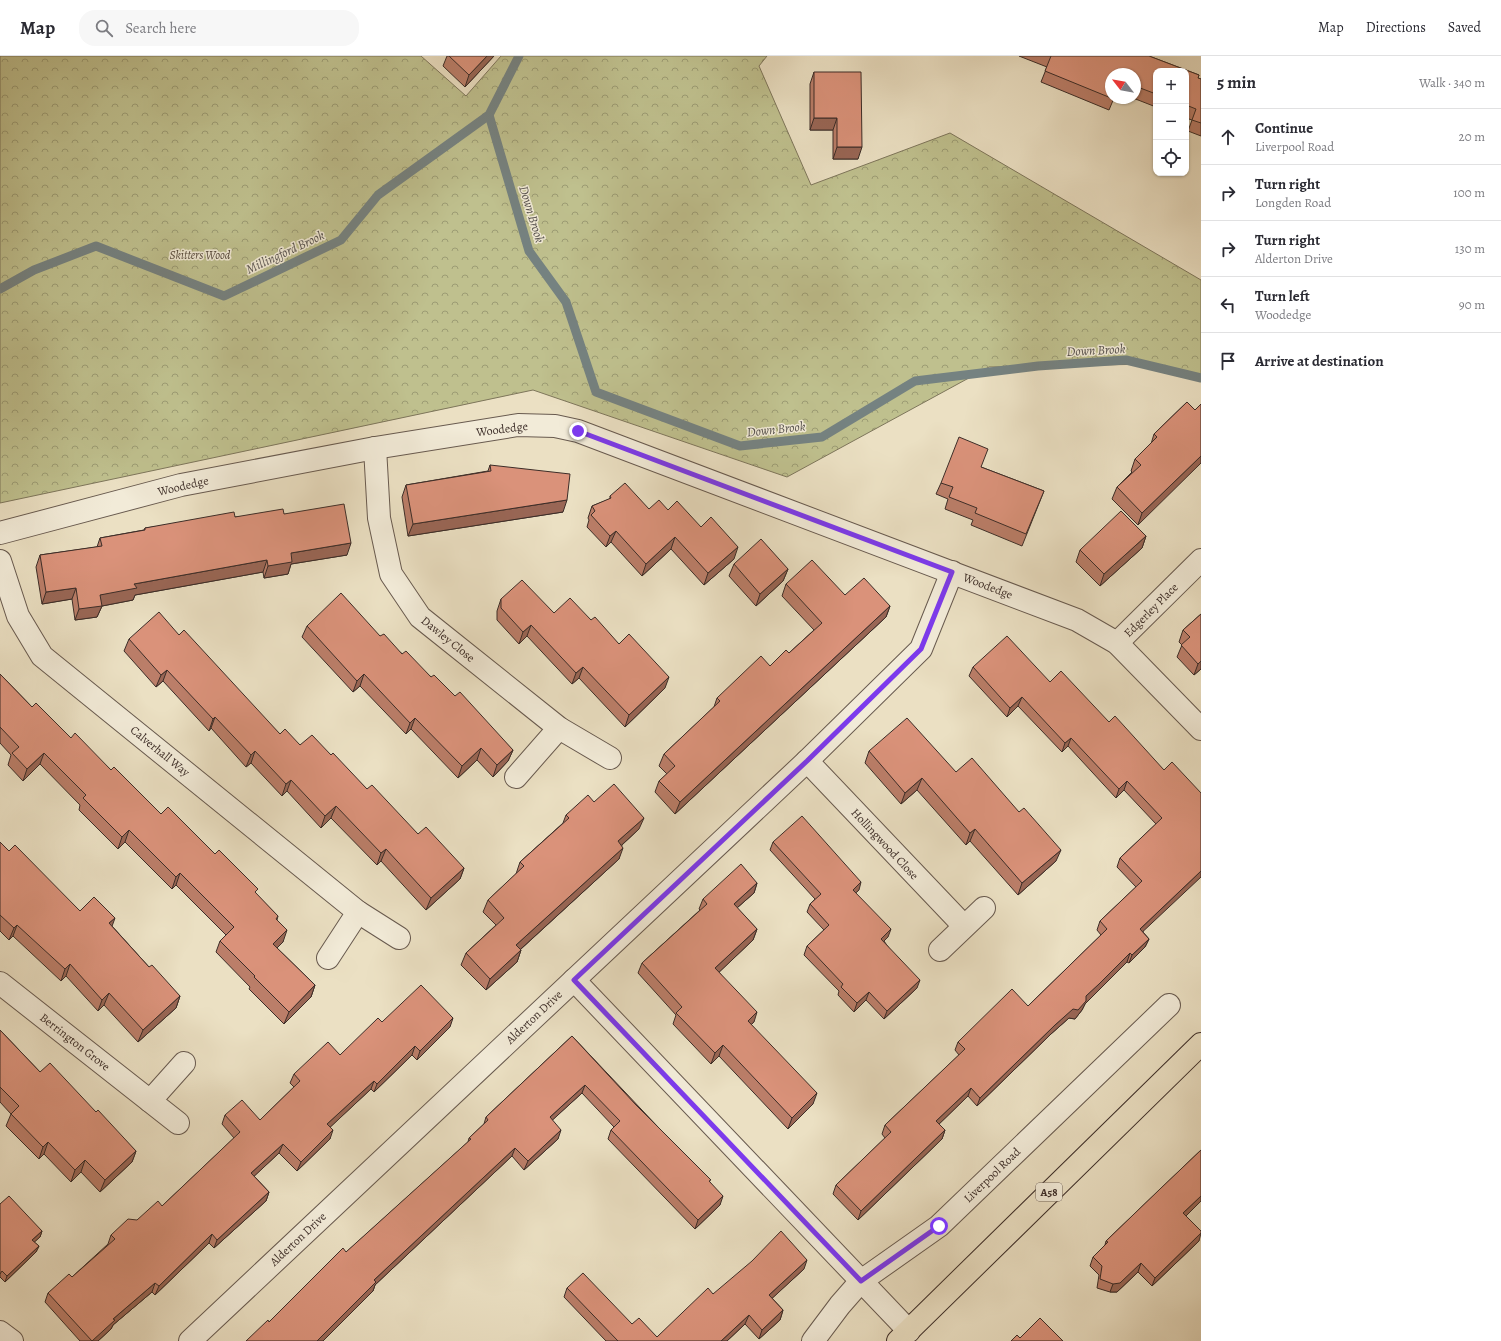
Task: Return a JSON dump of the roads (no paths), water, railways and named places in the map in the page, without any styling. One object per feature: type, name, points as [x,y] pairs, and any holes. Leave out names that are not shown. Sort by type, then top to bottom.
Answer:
[{"type":"main road","name":"A58","points":[[903,1336],[1201,1044]]},
{"type":"street","name":"Woodedge","points":[[0,533],[181,485],[376,448],[518,425],[555,426],[578,431],[1077,620],[1117,643],[1201,729]]},
{"type":"street","name":"Dawley Close","points":[[376,448],[379,518],[391,574],[420,617],[559,728],[610,758]]},
{"type":"street","name":"Edgerley Place","points":[[1117,643],[1201,560]]},
{"type":"street","name":"Calverhall Way","points":[[0,561],[18,616],[42,656],[358,912],[399,938]]},
{"type":"street","name":"Alderton Drive","points":[[190,1341],[807,761],[921,649],[952,572]]},
{"type":"street","points":[[516,777],[559,728]]},
{"type":"street","name":"Hollingwood Close","points":[[807,761],[964,926]]},
{"type":"street","points":[[940,950],[984,908]]},
{"type":"street","points":[[328,958],[358,912]]},
{"type":"street","points":[[574,980],[861,1281],[903,1336]]},
{"type":"street","name":"Berrington Grove","points":[[0,983],[178,1123]]},
{"type":"street","name":"Liverpool Road","points":[[813,1341],[840,1305],[861,1281],[939,1226],[1169,1005]]},
{"type":"street","points":[[150,1101],[184,1063]]},
{"type":"street","points":[[0,1332],[12,1341]]},
{"type":"waterway","name":"Millingford Brook","points":[[0,289],[34,270],[96,246],[224,296],[341,240],[378,195],[489,115],[519,56]]},
{"type":"waterway","name":"Down Brook","points":[[489,115],[529,251],[566,302],[596,392],[740,446],[822,437],[915,381],[1038,366],[1126,360],[1201,378]]},
{"type":"park label","name":"Skitters Wood","points":[[200,255]]}]
